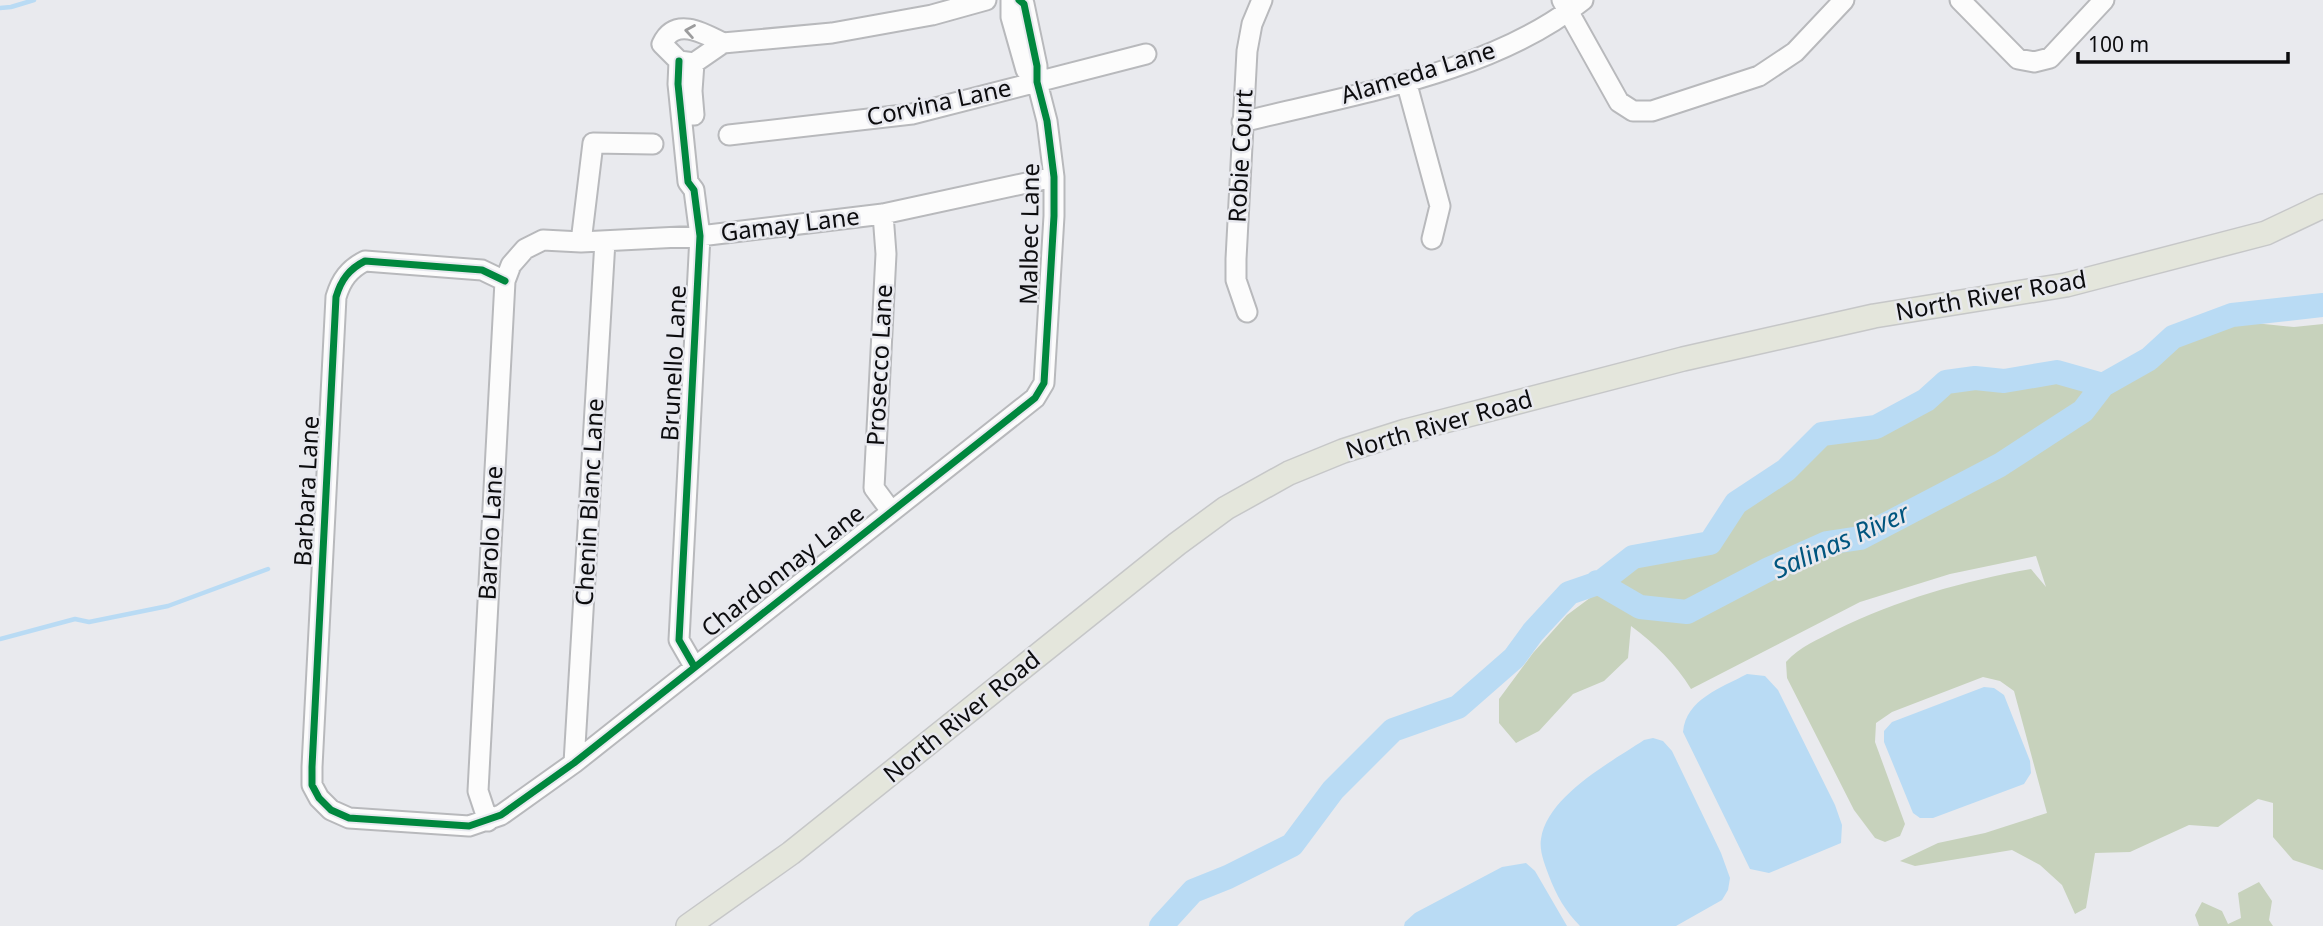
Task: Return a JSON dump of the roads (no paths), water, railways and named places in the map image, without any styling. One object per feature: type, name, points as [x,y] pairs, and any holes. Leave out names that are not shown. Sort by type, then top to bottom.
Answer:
[{"type":"main road","name":"North River Road","points":[[688,926],[791,853],[1177,544],[1226,508],[1289,473],[1343,451],[1406,431],[1683,359],[1874,316],[2066,285],[2213,248],[2266,233],[2323,206]]},
{"type":"street","points":[[723,43],[690,28],[677,29],[668,34],[662,44],[686,62],[723,43],[831,33],[932,15],[986,0]]},
{"type":"street","name":"Malbec Lane","points":[[1011,0],[1011,17],[1025,70],[1037,82]]},
{"type":"street","name":"Malbec Lane","points":[[1019,0],[1024,4],[1037,66],[1037,82],[1047,121],[1054,177],[1044,383],[1041,389]]},
{"type":"street","name":"Robie Court","points":[[1247,312],[1236,270],[1242,121],[1247,51],[1252,24],[1262,0]]},
{"type":"street","points":[[1571,4],[1619,102],[1633,111],[1652,111],[1759,76],[1795,52],[1844,0]]},
{"type":"street","points":[[1968,3],[2018,59],[2034,62],[2050,58],[2104,0]]},
{"type":"street","name":"Alameda Lane","points":[[1242,121],[1406,81],[1490,55],[1571,4]]},
{"type":"street","name":"Corvina Lane","points":[[729,135],[912,114],[1146,54]]},
{"type":"street","name":"Brunello Lane","points":[[686,62],[678,84],[688,182],[694,190],[700,236],[679,640],[694,666]]},
{"type":"street","points":[[1406,81],[1440,206],[1432,239]]},
{"type":"street","points":[[581,242],[593,142],[653,144]]},
{"type":"street","name":"Gamay Lane","points":[[525,249],[543,240],[581,242],[700,236],[883,214],[1054,177]]},
{"type":"street","name":"Prosecco Lane","points":[[883,214],[886,254],[874,488],[891,511]]},
{"type":"street","name":"Chenin Blanc Lane","points":[[574,763],[605,241]]},
{"type":"street","name":"Barolo Lane","points":[[488,821],[478,791],[505,281],[511,265],[525,249]]},
{"type":"street","name":"Barbara Lane","points":[[391,821],[349,818],[331,810],[319,798],[312,785],[336,297],[340,284],[352,267],[365,261],[482,270],[505,281]]},
{"type":"street","name":"Chardonnay Lane","points":[[391,821],[469,827],[501,815],[574,763],[1035,398],[1041,389]]},
{"type":"water","points":[[1747,674],[1765,676],[1778,690],[1835,805],[1842,825],[1841,843],[1769,873],[1750,869],[1683,732],[1691,711],[1698,703]]},
{"type":"water","points":[[1984,687],[1994,688],[2004,695],[2030,761],[2031,773],[2024,784],[1933,818],[1920,818],[1913,813],[1884,742],[1884,731],[1892,722]]},
{"type":"water","points":[[1653,738],[1663,741],[1672,751],[1721,853],[1730,878],[1728,890],[1722,900],[1676,926],[1580,926],[1558,896],[1544,863],[1541,839],[1546,823],[1555,808],[1582,782],[1644,740]]},
{"type":"water","points":[[1526,863],[1535,871],[1567,926],[1404,926],[1415,913],[1502,867]]},
{"type":"waterway","points":[[0,8],[34,0]]},
{"type":"waterway","name":"Salinas River","points":[[1161,926],[1193,891],[1292,845],[1333,790],[1393,730],[1458,707],[1514,658],[1533,632],[1569,593],[1601,582],[1633,557],[1710,543],[1736,503],[1786,470],[1822,434],[1876,427],[1926,400],[1946,382],[1975,378],[2004,381],[2057,372],[2103,385],[2149,359],[2173,337],[2232,315],[2323,305]]},
{"type":"waterway","name":"Salinas River","points":[[1597,582],[1640,607],[1687,612],[1769,569],[1827,543],[1860,538],[2000,465],[2083,411],[2103,385]]},
{"type":"waterway","points":[[0,639],[75,619],[89,622],[168,606],[268,569]]}]
